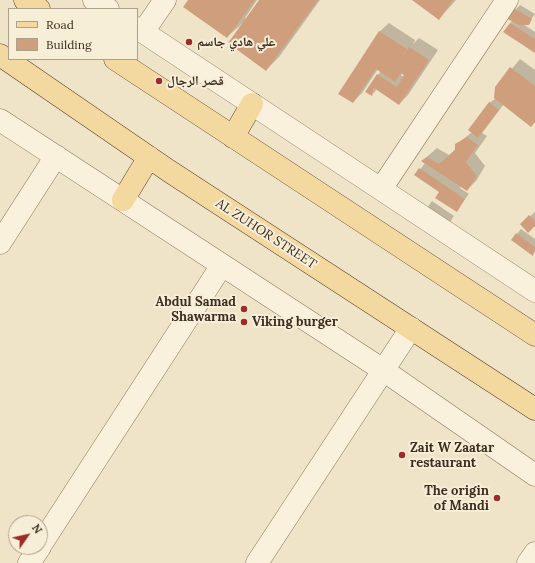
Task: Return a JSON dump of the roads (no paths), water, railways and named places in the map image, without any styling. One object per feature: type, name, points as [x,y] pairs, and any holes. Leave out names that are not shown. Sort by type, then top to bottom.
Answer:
[{"type":"main road","points":[[25,0],[37,8]]},
{"type":"main road","name":"AL ZUHOR STREET","points":[[0,55],[149,158],[535,409]]},
{"type":"main road","points":[[117,60],[535,335]]},
{"type":"main road","points":[[233,137],[252,104]]},
{"type":"main road","points":[[123,200],[149,158]]},
{"type":"street","points":[[94,0],[106,8]]},
{"type":"street","points":[[164,0],[140,30],[535,291]]},
{"type":"street","points":[[381,189],[506,0]]},
{"type":"street","points":[[0,120],[383,370],[535,475]]},
{"type":"street","points":[[0,243],[56,156]]},
{"type":"street","points":[[48,535],[222,265]]},
{"type":"street","points":[[256,563],[411,328]]},
{"type":"street","points":[[528,563],[535,553]]},
{"type":"place","name":"علي هادي جاسم","points":[[189,42]]},
{"type":"place","name":"قصر الرجال","points":[[159,81]]},
{"type":"place","name":"Abdul Samad Shawarma","points":[[244,309]]},
{"type":"place","name":"Viking burger","points":[[244,322]]},
{"type":"place","name":"Zait W Zaatar restaurant","points":[[402,455]]},
{"type":"place","name":"The origin of Mandi","points":[[497,498]]}]
